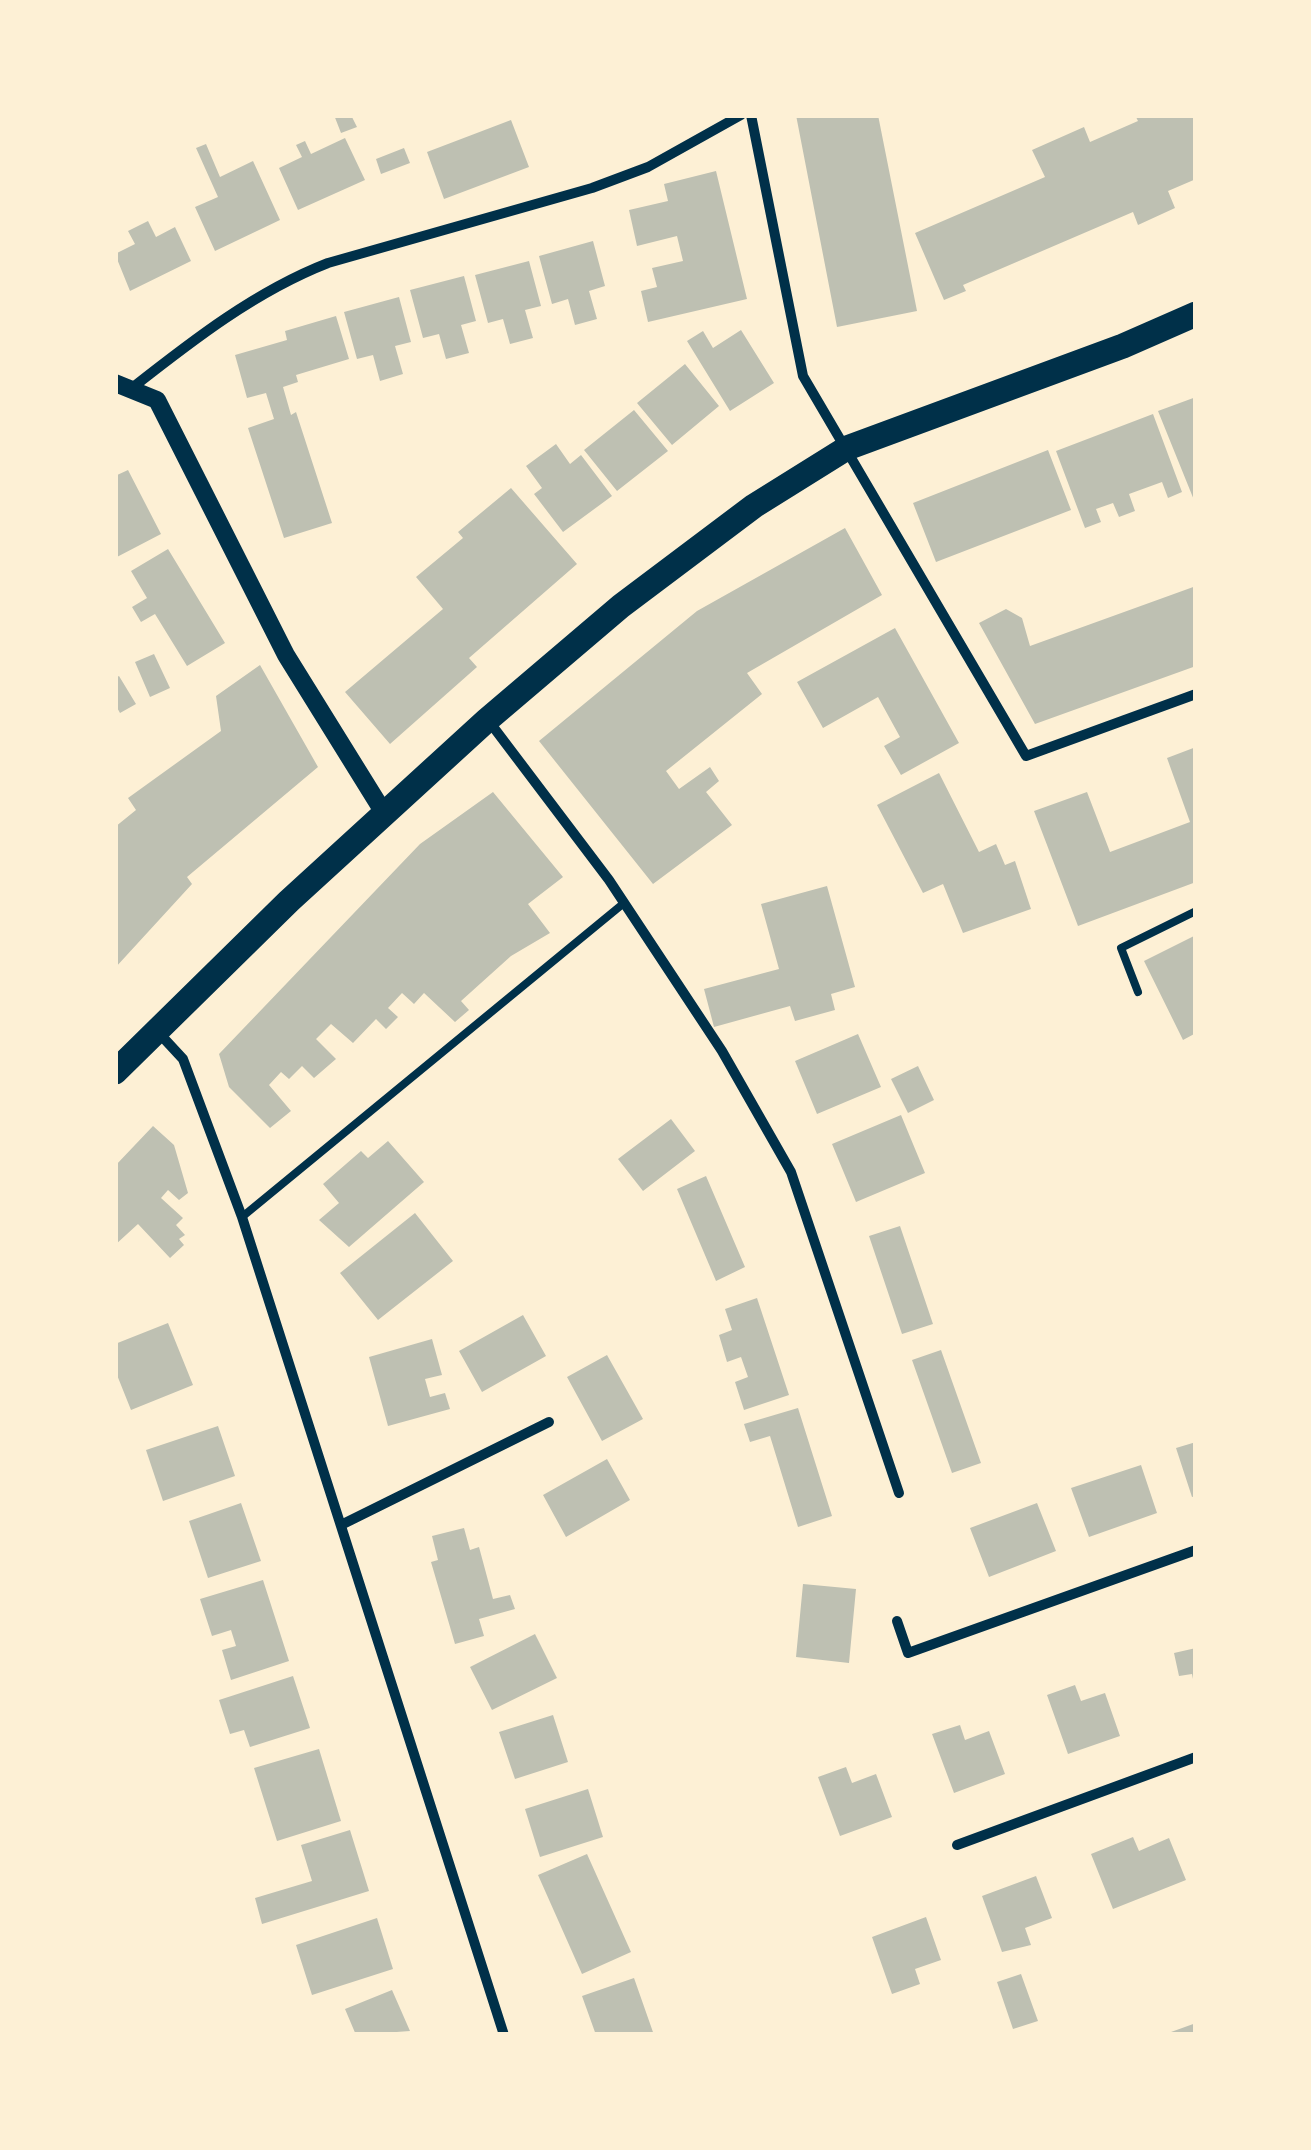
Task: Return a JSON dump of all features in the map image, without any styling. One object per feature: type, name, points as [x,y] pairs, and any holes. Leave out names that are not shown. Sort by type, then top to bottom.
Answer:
[{"type":"main road","points":[[115,1072],[384,813],[487,720],[621,606],[724,528],[847,448],[1123,346],[1196,314]]},
{"type":"street","points":[[124,386],[290,278],[328,262],[592,188],[648,167],[741,115]]},
{"type":"street","points":[[751,115],[803,376],[1026,756],[1196,694]]},
{"type":"street","points":[[124,386],[157,400],[286,655],[384,813]]},
{"type":"street","points":[[487,720],[624,902],[722,1051],[791,1172],[898,1494]]},
{"type":"street","points":[[156,1030],[183,1058],[242,1216],[504,2035]]},
{"type":"street","points":[[343,1524],[549,1422]]},
{"type":"street","points":[[896,1621],[908,1654],[1196,1550]]},
{"type":"street","points":[[958,1845],[1196,1757]]},
{"type":"lane","points":[[242,1216],[624,902]]},
{"type":"lane","points":[[1138,992],[1121,948],[1196,911]]},
{"type":"building","points":[[334,115],[351,115],[357,127],[341,133]]},
{"type":"building","points":[[796,115],[878,115],[917,311],[837,327]]},
{"type":"building","points":[[1135,115],[1196,115],[1196,179],[1168,191],[1175,208],[1138,225],[1133,212],[963,285],[966,291],[944,300],[915,233],[1045,177],[1032,150],[1084,127],[1090,142],[1138,121]]},
{"type":"building","points":[[511,120],[529,167],[444,199],[427,152]]},
{"type":"building","points":[[345,138],[365,180],[298,210],[279,168],[302,157],[296,145],[305,141],[311,154]]},
{"type":"building","points":[[206,144],[220,177],[253,161],[280,220],[215,251],[195,207],[218,197],[196,148]]},
{"type":"building","points":[[404,148],[410,163],[381,174],[376,159]]},
{"type":"building","points":[[716,171],[747,299],[648,322],[641,291],[657,287],[652,268],[683,261],[677,236],[637,246],[629,210],[668,201],[664,184]]},
{"type":"building","points":[[148,221],[156,237],[175,227],[191,261],[130,291],[115,254],[135,244],[128,231]]},
{"type":"building","points":[[593,241],[605,286],[589,291],[597,319],[575,325],[568,299],[552,304],[539,256]]},
{"type":"building","points":[[529,261],[541,306],[525,310],[533,338],[510,344],[503,319],[488,323],[475,275]]},
{"type":"building","points":[[464,276],[476,321],[461,325],[469,353],[446,359],[439,334],[423,338],[410,290]]},
{"type":"building","points":[[399,297],[411,342],[395,346],[403,374],[380,381],[373,355],[357,359],[344,312]]},
{"type":"building","points":[[336,316],[349,359],[296,375],[298,382],[283,387],[291,415],[296,412],[332,523],[284,538],[248,428],[274,419],[266,393],[247,398],[235,355],[287,340],[285,331]]},
{"type":"building","points":[[741,330],[774,383],[730,411],[687,341],[703,331],[713,348]]},
{"type":"building","points":[[685,364],[719,406],[672,445],[637,403]]},
{"type":"building","points":[[1196,397],[1196,505],[1158,411]]},
{"type":"building","points":[[634,410],[668,451],[617,491],[584,450]]},
{"type":"building","points":[[1153,414],[1182,492],[1168,498],[1162,482],[1129,494],[1135,511],[1119,517],[1113,503],[1096,509],[1101,522],[1085,528],[1056,451]]},
{"type":"building","points":[[556,444],[570,464],[581,455],[612,496],[563,532],[534,494],[542,488],[526,466]]},
{"type":"building","points":[[1048,450],[1071,510],[936,562],[913,503]]},
{"type":"building","points":[[128,470],[161,534],[115,558],[115,476]]},
{"type":"building","points":[[511,488],[577,564],[469,658],[477,667],[390,744],[345,692],[443,609],[416,577],[463,538],[458,532]]},
{"type":"building","points":[[845,528],[882,595],[747,673],[762,694],[666,771],[679,789],[710,767],[719,781],[706,792],[732,825],[653,884],[539,741],[697,611]]},
{"type":"building","points":[[168,549],[225,643],[187,666],[155,614],[141,622],[132,607],[147,598],[131,571]]},
{"type":"building","points":[[1196,586],[1196,666],[1035,724],[979,623],[1006,609],[1022,618],[1030,646]]},
{"type":"building","points":[[895,628],[959,743],[901,775],[884,746],[900,737],[878,697],[823,728],[797,682]]},
{"type":"building","points":[[154,654],[170,688],[150,697],[135,662]]},
{"type":"building","points":[[260,665],[318,767],[187,877],[192,884],[115,968],[115,827],[136,810],[128,798],[221,731],[216,696]]},
{"type":"building","points":[[119,676],[136,704],[120,713],[115,704],[115,678]]},
{"type":"building","points":[[1196,747],[1196,882],[1078,926],[1034,811],[1087,792],[1110,852],[1190,822],[1167,758]]},
{"type":"building","points":[[939,773],[979,852],[996,844],[1005,865],[1015,861],[1031,909],[963,933],[943,884],[923,893],[877,805]]},
{"type":"building","points":[[493,792],[563,877],[528,904],[550,933],[511,956],[461,1001],[469,1010],[455,1022],[424,993],[414,1004],[402,993],[388,1008],[398,1017],[386,1029],[376,1019],[353,1043],[331,1024],[316,1039],[336,1059],[314,1078],[302,1066],[289,1079],[281,1072],[269,1085],[291,1111],[270,1128],[229,1087],[219,1054],[420,844]]},
{"type":"building","points":[[827,886],[855,987],[831,994],[835,1010],[795,1021],[790,1006],[714,1027],[704,989],[779,969],[761,904]]},
{"type":"building","points":[[1196,935],[1196,1033],[1183,1040],[1144,961]]},
{"type":"building","points":[[858,1034],[881,1087],[817,1114],[795,1061]]},
{"type":"building","points":[[918,1066],[934,1100],[908,1113],[891,1079]]},
{"type":"building","points":[[901,1115],[925,1173],[856,1202],[832,1144]]},
{"type":"building","points":[[671,1119],[695,1151],[643,1191],[618,1159]]},
{"type":"building","points":[[153,1126],[174,1145],[188,1193],[179,1200],[168,1190],[161,1198],[183,1218],[176,1225],[185,1235],[179,1239],[184,1245],[170,1258],[138,1224],[115,1245],[115,1166]]},
{"type":"building","points":[[388,1141],[424,1182],[349,1247],[319,1220],[339,1203],[323,1184],[361,1151],[368,1158]]},
{"type":"building","points":[[706,1176],[745,1267],[716,1281],[677,1189]]},
{"type":"building","points":[[415,1213],[453,1261],[378,1320],[340,1273]]},
{"type":"building","points":[[900,1226],[933,1324],[902,1334],[869,1236]]},
{"type":"building","points":[[757,1298],[789,1395],[744,1410],[735,1382],[748,1377],[741,1357],[727,1362],[719,1335],[732,1330],[725,1309]]},
{"type":"building","points":[[523,1315],[546,1356],[482,1392],[459,1351]]},
{"type":"building","points":[[168,1323],[193,1385],[131,1410],[115,1370],[115,1344]]},
{"type":"building","points":[[432,1339],[442,1375],[425,1379],[430,1397],[445,1393],[450,1409],[388,1426],[369,1357]]},
{"type":"building","points":[[941,1350],[981,1463],[952,1473],[912,1360]]},
{"type":"building","points":[[607,1355],[643,1419],[602,1441],[567,1377]]},
{"type":"building","points":[[798,1408],[832,1516],[798,1527],[770,1436],[750,1442],[744,1424]]},
{"type":"building","points":[[218,1426],[235,1476],[163,1501],[146,1450]]},
{"type":"building","points":[[1196,1442],[1196,1496],[1192,1497],[1176,1448]]},
{"type":"building","points":[[607,1459],[630,1500],[566,1537],[543,1495]]},
{"type":"building","points":[[1141,1465],[1157,1513],[1089,1537],[1071,1488]]},
{"type":"building","points":[[241,1503],[261,1561],[208,1578],[189,1521]]},
{"type":"building","points":[[1037,1503],[1056,1551],[989,1577],[970,1528]]},
{"type":"building","points":[[464,1528],[470,1550],[479,1547],[493,1599],[510,1595],[515,1609],[479,1619],[484,1636],[455,1644],[431,1562],[438,1560],[432,1536]]},
{"type":"building","points":[[263,1580],[289,1661],[231,1680],[222,1650],[236,1646],[231,1630],[212,1636],[200,1599]]},
{"type":"building","points":[[803,1584],[856,1589],[849,1663],[796,1657]]},
{"type":"building","points":[[535,1634],[557,1678],[492,1710],[470,1667]]},
{"type":"building","points":[[1196,1648],[1194,1684],[1192,1674],[1179,1676],[1174,1653]]},
{"type":"building","points":[[293,1676],[310,1728],[250,1747],[244,1730],[230,1734],[219,1700]]},
{"type":"building","points":[[1075,1685],[1081,1701],[1105,1693],[1120,1736],[1068,1754],[1047,1695]]},
{"type":"building","points":[[553,1715],[568,1762],[515,1779],[499,1732]]},
{"type":"building","points":[[960,1725],[965,1740],[989,1731],[1005,1774],[954,1793],[932,1734]]},
{"type":"building","points":[[319,1749],[341,1821],[277,1841],[254,1768]]},
{"type":"building","points":[[846,1767],[852,1783],[876,1774],[892,1817],[840,1836],[818,1777]]},
{"type":"building","points":[[588,1789],[603,1837],[540,1857],[525,1809]]},
{"type":"building","points":[[350,1830],[369,1891],[262,1924],[255,1898],[312,1881],[301,1845]]},
{"type":"building","points":[[1133,1837],[1139,1851],[1169,1838],[1186,1880],[1113,1909],[1091,1854]]},
{"type":"building","points":[[587,1854],[631,1952],[582,1974],[538,1875]]},
{"type":"building","points":[[1036,1876],[1052,1918],[1025,1928],[1031,1945],[1002,1952],[982,1896]]},
{"type":"building","points":[[926,1917],[941,1960],[915,1969],[920,1984],[892,1994],[872,1937]]},
{"type":"building","points":[[377,1918],[393,1969],[312,1995],[296,1945]]},
{"type":"building","points":[[1021,1974],[1038,2021],[1013,2029],[997,1982]]},
{"type":"building","points":[[634,1978],[654,2035],[596,2035],[582,1996]]},
{"type":"building","points":[[392,1990],[410,2031],[356,2035],[345,2009]]},
{"type":"building","points":[[1196,2023],[1196,2035],[1172,2035],[1171,2032]]}]
